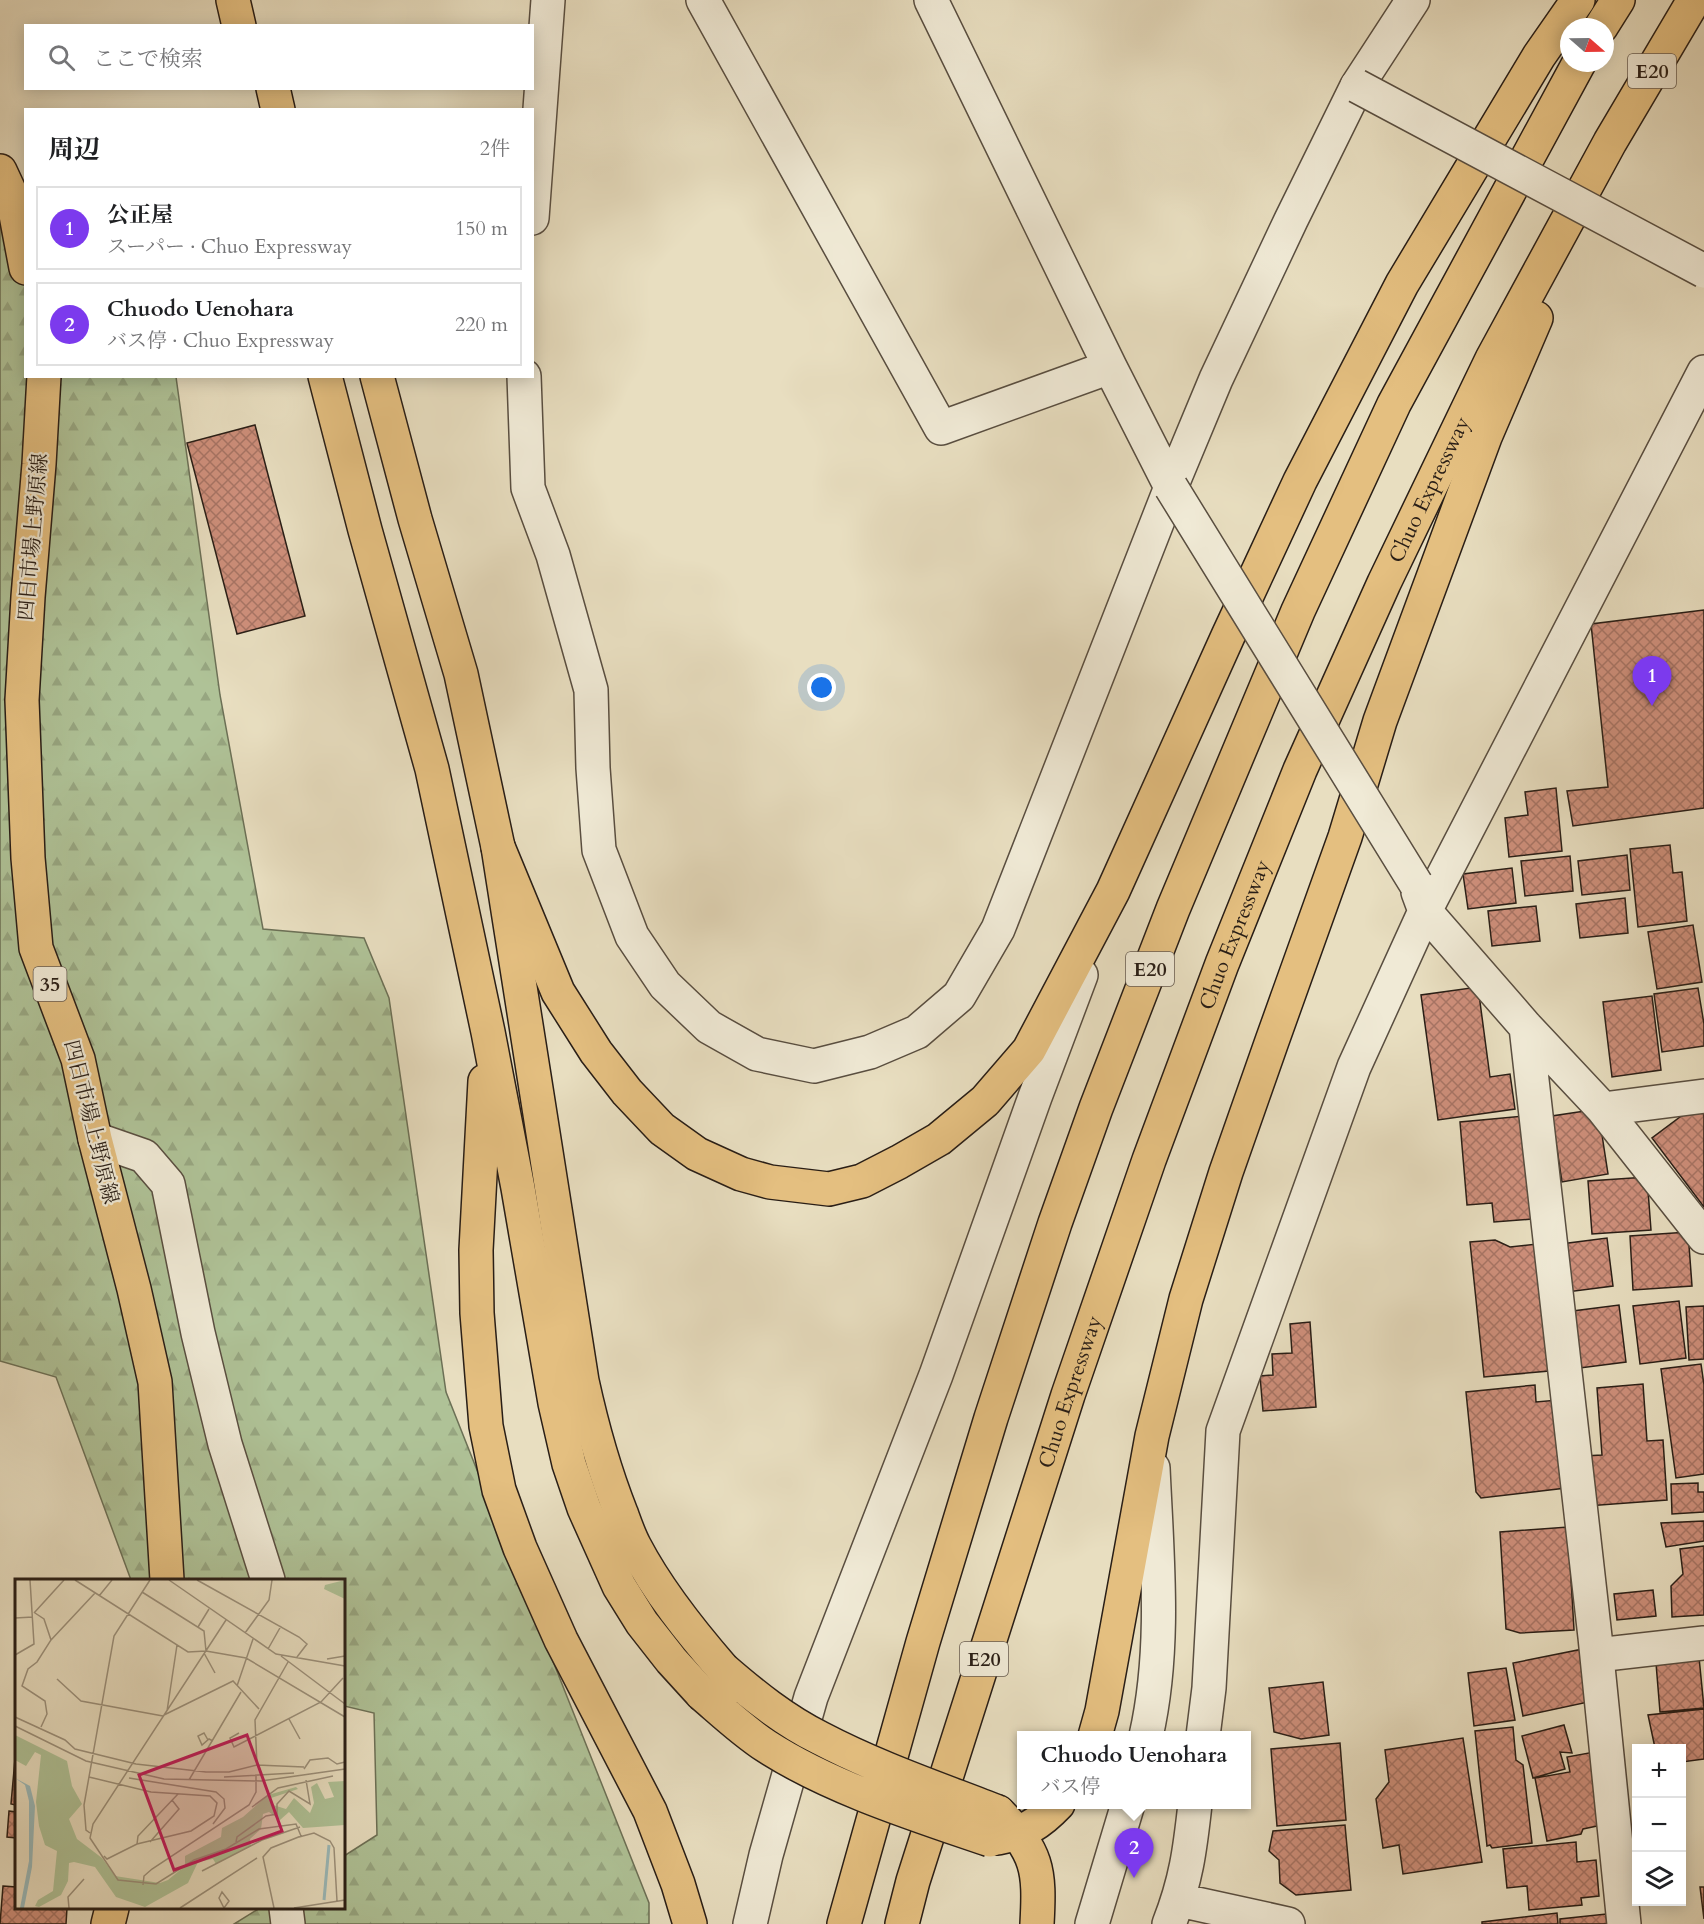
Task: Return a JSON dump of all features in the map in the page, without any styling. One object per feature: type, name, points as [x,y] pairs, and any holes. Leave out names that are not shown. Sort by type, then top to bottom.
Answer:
[{"type":"main road","points":[[232,0],[238,24]]},
{"type":"main road","points":[[251,0],[257,24]]},
{"type":"main road","points":[[498,847],[558,992],[596,1052],[627,1092],[662,1129],[697,1154],[741,1174],[770,1182],[829,1189],[862,1181],[939,1138],[986,1101],[1029,1050],[1113,891],[1300,481],[1402,284],[1539,56],[1578,0]]},
{"type":"main road","points":[[1607,18],[1618,0]]},
{"type":"main road","name":"Chuo Expressway","points":[[902,1924],[913,1881],[1068,1395],[1149,1160],[1222,964],[1300,771],[1384,583],[1492,359],[1610,142],[1694,0]]},
{"type":"main road","name":"E20","points":[[844,1924],[923,1642],[994,1407],[1096,1108],[1173,909],[1298,611],[1394,404],[1574,72]]},
{"type":"main road","points":[[254,90],[259,108]]},
{"type":"main road","points":[[273,90],[278,108]]},
{"type":"main road","points":[[1096,1731],[1152,1436],[1186,1299],[1220,1193],[1345,837],[1380,721],[1485,437],[1610,142]]},
{"type":"main road","points":[[0,171],[13,199],[24,257]]},
{"type":"main road","name":"四日市場上野原線","points":[[45,378],[22,700],[28,858],[36,948],[78,1059],[95,1139],[134,1289],[155,1382],[167,1579]]},
{"type":"main road","points":[[326,378],[365,530],[432,769],[488,1032],[555,1403],[569,1464],[584,1508],[619,1586],[642,1623],[702,1694],[766,1746],[810,1770],[905,1811],[1002,1829],[1043,1820],[1053,1809]]},
{"type":"main road","points":[[378,378],[415,519],[461,674],[498,847],[582,1381],[605,1473],[633,1545],[695,1638],[723,1669],[782,1716],[818,1738],[1002,1829],[1034,1861],[1039,1889],[1037,1924]]},
{"type":"main road","points":[[488,1032],[476,1250],[477,1313],[486,1426],[499,1490],[520,1548],[561,1640],[650,1810],[678,1884],[690,1924]]},
{"type":"main road","points":[[108,1924],[112,1909]]},
{"type":"street","points":[[534,191],[548,0]]},
{"type":"street","points":[[703,0],[941,428],[1110,367]]},
{"type":"street","points":[[931,0],[1171,487],[1420,898],[1526,1027],[1603,1108],[1704,1237]]},
{"type":"street","points":[[524,378],[528,489],[553,555],[591,690],[593,768],[599,850],[632,936],[665,985],[709,1027],[758,1054],[814,1066],[870,1052],[917,1032],[959,996],[998,929],[1171,487],[1221,368],[1357,86],[1413,0]]},
{"type":"street","points":[[1357,86],[1704,271]]},
{"type":"street","points":[[1204,1731],[1209,1688],[1223,1431],[1354,1067],[1420,898],[1704,372]]},
{"type":"street","points":[[750,1924],[766,1855],[812,1697],[936,1375],[1035,1097],[1113,891]]},
{"type":"street","points":[[1526,1027],[1597,1655],[1624,1924]]},
{"type":"street","points":[[1603,1108],[1704,1096]]},
{"type":"street","points":[[95,1139],[144,1156],[168,1184],[198,1333],[225,1444],[267,1579]]},
{"type":"street","points":[[1147,1731],[1153,1706],[1157,1667],[1157,1568],[1152,1436]]},
{"type":"street","points":[[1597,1655],[1704,1643]]},
{"type":"street","points":[[1092,1924],[1126,1809]]},
{"type":"street","points":[[1194,1809],[1188,1865],[1174,1912],[1288,1924]]},
{"type":"street","points":[[286,1909],[288,1924]]},
{"type":"green space","points":[[0,171],[24,202],[24,378],[176,378],[220,695],[263,929],[364,938],[389,998],[446,1392],[649,1903],[649,1924],[234,1924],[258,1909],[345,1909],[345,1855],[377,1835],[374,1713],[345,1706],[345,1579],[131,1579],[56,1377],[0,1361]]},
{"type":"building","points":[[255,425],[305,616],[237,634],[187,443]]},
{"type":"building","points":[[1704,610],[1704,808],[1573,826],[1567,791],[1608,787],[1591,624]]},
{"type":"building","points":[[1556,788],[1562,851],[1509,857],[1505,818],[1528,815],[1525,792]]},
{"type":"building","points":[[1670,845],[1673,873],[1682,872],[1687,921],[1638,927],[1630,849]]},
{"type":"building","points":[[1627,855],[1630,890],[1582,895],[1578,861]]},
{"type":"building","points":[[1570,856],[1573,891],[1525,896],[1521,861]]},
{"type":"building","points":[[1512,868],[1516,903],[1468,909],[1463,874]]},
{"type":"building","points":[[1625,898],[1628,933],[1580,938],[1576,904]]},
{"type":"building","points":[[1536,906],[1540,941],[1492,946],[1488,911]]},
{"type":"building","points":[[1693,925],[1702,982],[1657,989],[1648,932]]},
{"type":"building","points":[[1478,987],[1490,1077],[1510,1074],[1515,1109],[1438,1120],[1421,995]]},
{"type":"building","points":[[1698,988],[1704,1024],[1704,1046],[1662,1052],[1654,994]]},
{"type":"building","points":[[1652,996],[1661,1070],[1612,1077],[1603,1002]]},
{"type":"building","points":[[1692,1108],[1704,1109],[1704,1207],[1652,1138]]},
{"type":"building","points":[[1598,1109],[1608,1174],[1562,1182],[1552,1116]]},
{"type":"building","points":[[1524,1116],[1532,1219],[1494,1222],[1492,1203],[1467,1205],[1460,1122]]},
{"type":"building","points":[[1647,1177],[1651,1230],[1592,1234],[1588,1181]]},
{"type":"building","points":[[1688,1232],[1692,1286],[1633,1290],[1630,1236]]},
{"type":"building","points":[[1607,1238],[1613,1286],[1567,1292],[1561,1244]]},
{"type":"building","points":[[1495,1240],[1510,1247],[1537,1244],[1549,1371],[1484,1377],[1470,1242]]},
{"type":"building","points":[[1679,1301],[1686,1358],[1640,1364],[1633,1306]]},
{"type":"building","points":[[1619,1305],[1626,1362],[1580,1368],[1573,1311]]},
{"type":"building","points":[[1704,1306],[1704,1359],[1689,1360],[1686,1307]]},
{"type":"building","points":[[1310,1322],[1316,1407],[1263,1411],[1260,1376],[1273,1375],[1272,1354],[1292,1353],[1290,1324]]},
{"type":"building","points":[[1701,1364],[1704,1385],[1704,1474],[1676,1478],[1661,1369]]},
{"type":"building","points":[[1643,1384],[1647,1441],[1663,1440],[1667,1500],[1587,1506],[1584,1456],[1602,1455],[1597,1388]]},
{"type":"building","points":[[1535,1385],[1536,1402],[1558,1400],[1566,1488],[1481,1498],[1476,1492],[1466,1392]]},
{"type":"building","points":[[1698,1483],[1698,1492],[1704,1492],[1704,1512],[1672,1514],[1671,1484]]},
{"type":"building","points":[[1704,1521],[1704,1541],[1666,1547],[1661,1523]]},
{"type":"building","points":[[1568,1527],[1574,1630],[1520,1633],[1506,1629],[1500,1532]]},
{"type":"building","points":[[1704,1546],[1704,1615],[1672,1617],[1671,1586],[1683,1574],[1680,1549]]},
{"type":"building","points":[[1653,1590],[1656,1616],[1617,1620],[1614,1594]]},
{"type":"building","points":[[1698,1647],[1704,1708],[1660,1712],[1655,1651]]},
{"type":"building","points":[[1583,1649],[1593,1701],[1523,1716],[1513,1663]]},
{"type":"building","points":[[1506,1668],[1515,1720],[1474,1726],[1468,1673]]},
{"type":"building","points":[[1323,1682],[1329,1735],[1301,1739],[1274,1732],[1269,1688]]},
{"type":"building","points":[[1704,1709],[1704,1759],[1686,1761],[1686,1744],[1654,1744],[1648,1715]]},
{"type":"building","points":[[1564,1725],[1572,1753],[1560,1752],[1565,1769],[1533,1778],[1522,1736]]},
{"type":"building","points":[[1513,1727],[1516,1760],[1523,1765],[1532,1843],[1492,1848],[1490,1845],[1487,1846],[1475,1731]]},
{"type":"building","points":[[1463,1738],[1482,1862],[1403,1874],[1399,1845],[1383,1848],[1376,1799],[1389,1782],[1385,1750]]},
{"type":"building","points":[[1340,1743],[1346,1820],[1277,1826],[1271,1749]]},
{"type":"building","points":[[1594,1752],[1607,1824],[1583,1829],[1581,1834],[1547,1841],[1535,1778],[1570,1772],[1567,1757]]},
{"type":"building","points":[[15,1759],[15,1805],[11,1804]]},
{"type":"building","points":[[9,1811],[15,1812],[15,1838],[7,1837]]},
{"type":"building","points":[[1345,1825],[1351,1890],[1296,1895],[1280,1883],[1279,1860],[1269,1851],[1273,1831]]},
{"type":"building","points":[[1576,1842],[1577,1862],[1596,1860],[1599,1896],[1581,1898],[1582,1905],[1529,1910],[1527,1886],[1507,1888],[1503,1849]]},
{"type":"building","points":[[3,1886],[15,1887],[15,1909],[67,1909],[66,1924],[0,1924]]},
{"type":"building","points":[[1700,1887],[1704,1887],[1704,1919]]},
{"type":"building","points":[[1557,1913],[1558,1924],[1482,1924],[1482,1922]]},
{"type":"building","points":[[1606,1914],[1607,1924],[1560,1924],[1560,1919]]},
{"type":"place","name":"公正屋","points":[[1652,706]]},
{"type":"place","name":"Chuodo Uenohara","points":[[1134,1878]]}]
